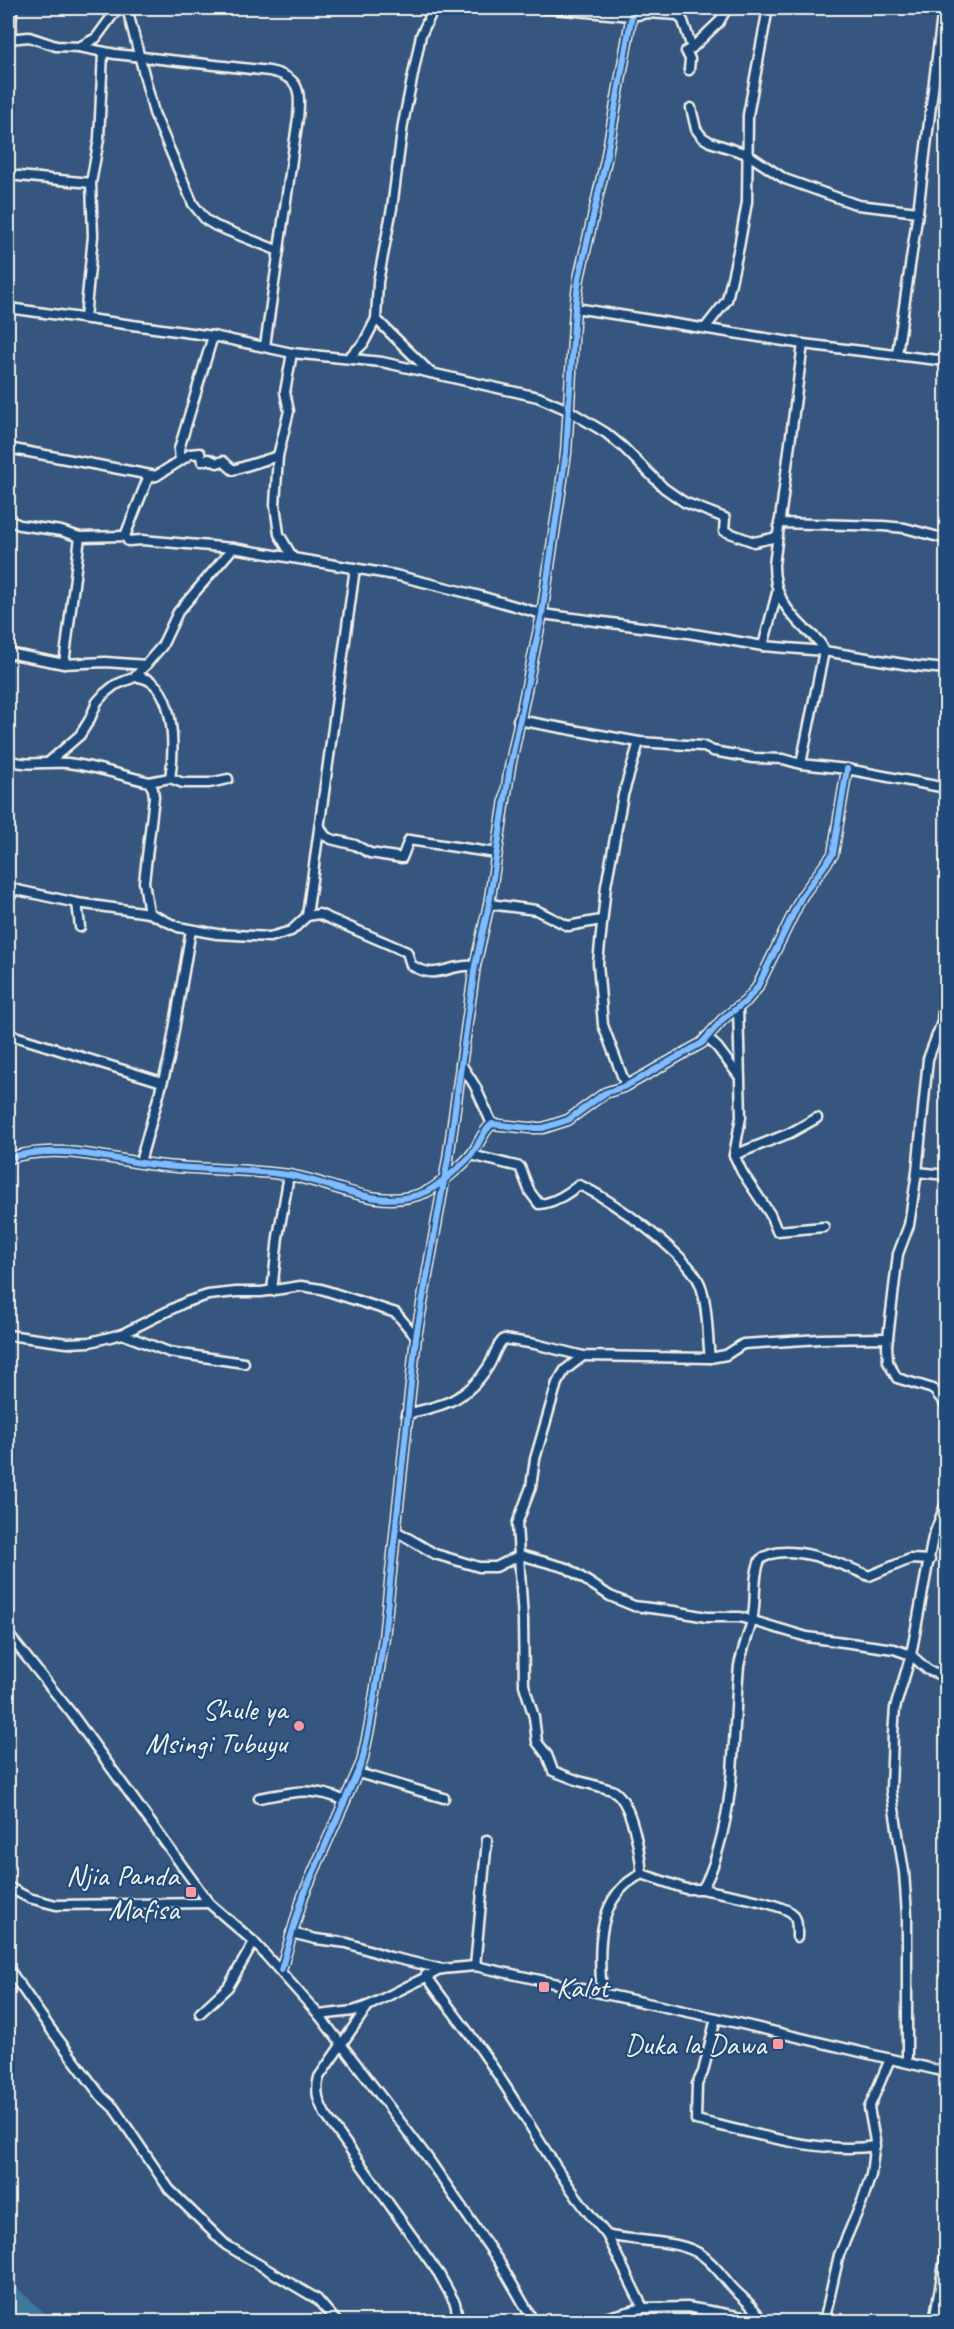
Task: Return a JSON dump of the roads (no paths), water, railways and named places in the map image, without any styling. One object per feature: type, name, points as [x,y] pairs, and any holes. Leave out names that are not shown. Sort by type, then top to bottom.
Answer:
[{"type":"street","points":[[12,8],[9,39],[29,37],[56,46],[269,71],[284,74],[294,82],[299,94],[299,108],[265,346]]},
{"type":"street","points":[[79,47],[96,38],[115,12],[127,8],[154,113],[187,193],[197,209],[216,226],[279,251]]},
{"type":"street","points":[[348,357],[363,344],[376,319],[378,282],[393,207],[403,124],[421,35],[434,8]]},
{"type":"street","points":[[543,8],[678,15],[692,48]]},
{"type":"street","points":[[689,70],[690,59],[687,51],[719,22],[727,8]]},
{"type":"street","points":[[705,328],[725,304],[732,283],[747,201],[748,115],[768,8]]},
{"type":"street","points":[[897,354],[918,212],[943,8]]},
{"type":"street","points":[[281,1970],[308,1883],[358,1773],[366,1744],[376,1688],[396,1531],[406,1414],[416,1337],[444,1180],[475,966],[489,904],[518,720],[542,614],[566,453],[579,278],[606,160],[632,12]]},
{"type":"street","points":[[85,318],[93,236],[91,183],[99,139],[103,52]]},
{"type":"street","points":[[691,108],[696,129],[702,137],[747,154],[785,179],[846,201],[886,209],[918,212]]},
{"type":"street","points":[[8,175],[91,183]]},
{"type":"street","points":[[8,308],[213,336],[292,352],[348,357],[404,366],[531,395],[568,410],[606,433],[667,491],[687,504],[725,518],[724,531],[754,542],[777,537]]},
{"type":"street","points":[[575,308],[803,344],[946,361]]},
{"type":"street","points":[[376,319],[431,374]]},
{"type":"street","points":[[180,461],[179,448],[213,336]]},
{"type":"street","points":[[763,646],[777,593],[774,577],[777,537],[803,344]]},
{"type":"street","points":[[292,352],[285,392],[289,411],[278,456],[275,505],[277,526],[282,541],[293,558]]},
{"type":"street","points":[[8,448],[156,476]]},
{"type":"street","points":[[278,456],[233,470],[223,460],[217,463],[208,459],[202,461],[200,453],[190,454],[156,476],[148,478],[126,536],[128,541],[142,540],[233,548],[423,581],[542,614],[654,628],[763,646],[824,651],[946,669]]},
{"type":"street","points":[[8,520],[20,525],[61,531],[80,537],[126,536]]},
{"type":"street","points":[[779,523],[905,528],[946,539]]},
{"type":"street","points":[[64,664],[80,537]]},
{"type":"street","points":[[135,677],[162,646],[178,612],[233,548]]},
{"type":"street","points":[[308,916],[355,568]]},
{"type":"street","points":[[777,593],[801,625],[820,643],[824,651],[801,764]]},
{"type":"street","points":[[8,652],[64,664],[105,662],[146,665]]},
{"type":"street","points":[[50,762],[80,735],[97,702],[105,693],[115,685],[135,677],[144,677],[159,689],[164,698],[173,746],[170,778]]},
{"type":"street","points":[[518,720],[639,742],[702,746],[713,751],[753,758],[783,759],[946,788]]},
{"type":"street","points":[[626,1086],[603,1025],[598,974],[601,920],[623,795],[639,742]]},
{"type":"street","points":[[8,760],[26,764],[50,762],[88,766],[149,782],[170,778],[183,783],[209,783],[228,779]]},
{"type":"street","points":[[8,1158],[28,1152],[50,1150],[141,1162],[289,1175],[378,1199],[415,1196],[432,1189],[471,1155],[492,1124],[543,1128],[568,1120],[605,1093],[626,1086],[702,1043],[757,988],[802,897],[833,854],[846,769]]},
{"type":"street","points":[[149,782],[154,797],[144,891],[149,913]]},
{"type":"street","points":[[320,826],[325,836],[332,839],[354,845],[370,853],[402,858],[409,840],[496,853]]},
{"type":"street","points":[[9,894],[149,913],[167,923],[191,930],[249,937],[270,937],[291,931],[312,914],[323,915],[407,952],[411,964],[426,973],[435,973],[464,965],[475,966]]},
{"type":"street","points":[[77,903],[81,927]]},
{"type":"street","points":[[489,904],[536,910],[568,926],[601,920]]},
{"type":"street","points":[[141,1162],[169,1059],[191,930]]},
{"type":"street","points":[[946,968],[942,1022],[927,1066],[917,1172],[909,1225],[898,1254],[888,1338],[888,1362],[895,1375],[903,1381],[933,1389],[946,1405]]},
{"type":"street","points":[[738,1007],[741,1122],[734,1155],[742,1172],[770,1214],[777,1231],[824,1227]]},
{"type":"street","points":[[8,1034],[162,1082]]},
{"type":"street","points":[[706,1037],[740,1076]]},
{"type":"street","points":[[461,1064],[475,1086],[492,1124]]},
{"type":"street","points":[[734,1155],[784,1135],[817,1118]]},
{"type":"street","points":[[471,1155],[520,1167],[530,1192],[539,1204],[558,1199],[579,1185],[611,1201],[641,1224],[685,1263],[699,1281],[703,1296],[710,1358]]},
{"type":"street","points":[[917,1172],[946,1174]]},
{"type":"street","points":[[272,1291],[278,1237],[289,1175]]},
{"type":"street","points":[[8,1335],[77,1343],[122,1334],[186,1302],[208,1295],[272,1291],[306,1286],[394,1312],[400,1315],[416,1337]]},
{"type":"street","points":[[122,1334],[169,1352],[244,1363]]},
{"type":"street","points":[[406,1414],[463,1396],[487,1369],[502,1340],[535,1344],[582,1356],[710,1358],[726,1355],[743,1344],[820,1339],[888,1338]]},
{"type":"street","points":[[582,1356],[565,1370],[554,1393],[535,1459],[531,1487],[517,1524],[524,1675],[527,1697],[534,1717],[537,1742],[547,1755],[551,1768],[556,1772],[617,1792],[638,1840],[642,1874]]},
{"type":"street","points":[[907,2062],[907,1914],[904,1872],[894,1818],[891,1767],[895,1708],[911,1655],[924,1574],[930,1560],[933,1537],[944,1517],[946,1503]]},
{"type":"street","points":[[396,1531],[435,1554],[479,1567],[496,1567],[520,1555],[573,1571],[609,1596],[634,1606],[706,1617],[753,1619],[807,1637],[894,1649],[911,1655],[928,1670],[946,1677]]},
{"type":"street","points":[[702,1889],[715,1858],[726,1820],[732,1779],[739,1666],[753,1619],[758,1565],[761,1558],[785,1553],[809,1554],[869,1576],[910,1558],[930,1560]]},
{"type":"street","points":[[8,1634],[72,1714],[209,1903],[254,1942],[319,2014],[427,2157],[504,2271],[534,2322]]},
{"type":"street","points":[[358,1773],[444,1798]]},
{"type":"street","points":[[259,1798],[307,1791],[325,1793],[345,1801]]},
{"type":"street","points":[[475,1966],[487,1840]]},
{"type":"street","points":[[642,1874],[686,1889],[702,1889],[770,1904],[790,1912],[795,1918],[797,1937]]},
{"type":"street","points":[[602,1993],[601,1948],[607,1912],[621,1887],[642,1874]]},
{"type":"street","points":[[8,1887],[29,1898],[56,1905],[209,1903]]},
{"type":"street","points":[[291,1933],[322,1941],[347,1943],[390,1957],[442,1969],[475,1966],[716,2018],[946,2072]]},
{"type":"street","points":[[200,2013],[228,1987],[254,1942]]},
{"type":"street","points":[[8,1968],[101,2096],[114,2108],[169,2189],[226,2245],[317,2299],[337,2322]]},
{"type":"street","points":[[319,2014],[353,2011],[368,2006],[442,1969]]},
{"type":"street","points":[[426,1976],[486,2056],[551,2161],[587,2213],[607,2235],[644,2308]]},
{"type":"street","points":[[368,2006],[319,2077],[316,2086],[321,2106],[393,2212],[439,2274],[455,2303],[459,2322]]},
{"type":"street","points":[[716,2018],[703,2072],[697,2084],[696,2121],[825,2148],[861,2149],[875,2146]]},
{"type":"street","points":[[824,2322],[839,2256],[871,2175],[875,2146],[869,2108],[890,2059]]},
{"type":"street","points":[[607,2235],[680,2247],[699,2253],[752,2306],[759,2320]]},
{"type":"street","points":[[934,2322],[946,2252]]},
{"type":"street","points":[[588,2322],[644,2308],[687,2307],[772,2322]]},
{"type":"waterway","points":[[8,2292],[41,2322]]},
{"type":"place","name":"Shule ya Msingi Tubuyu","points":[[299,1726]]},
{"type":"place","name":"Njia Panda Mafisa","points":[[191,1892]]},
{"type":"place","name":"Kalot","points":[[544,1987]]},
{"type":"place","name":"Duka la Dawa","points":[[778,2044]]}]
